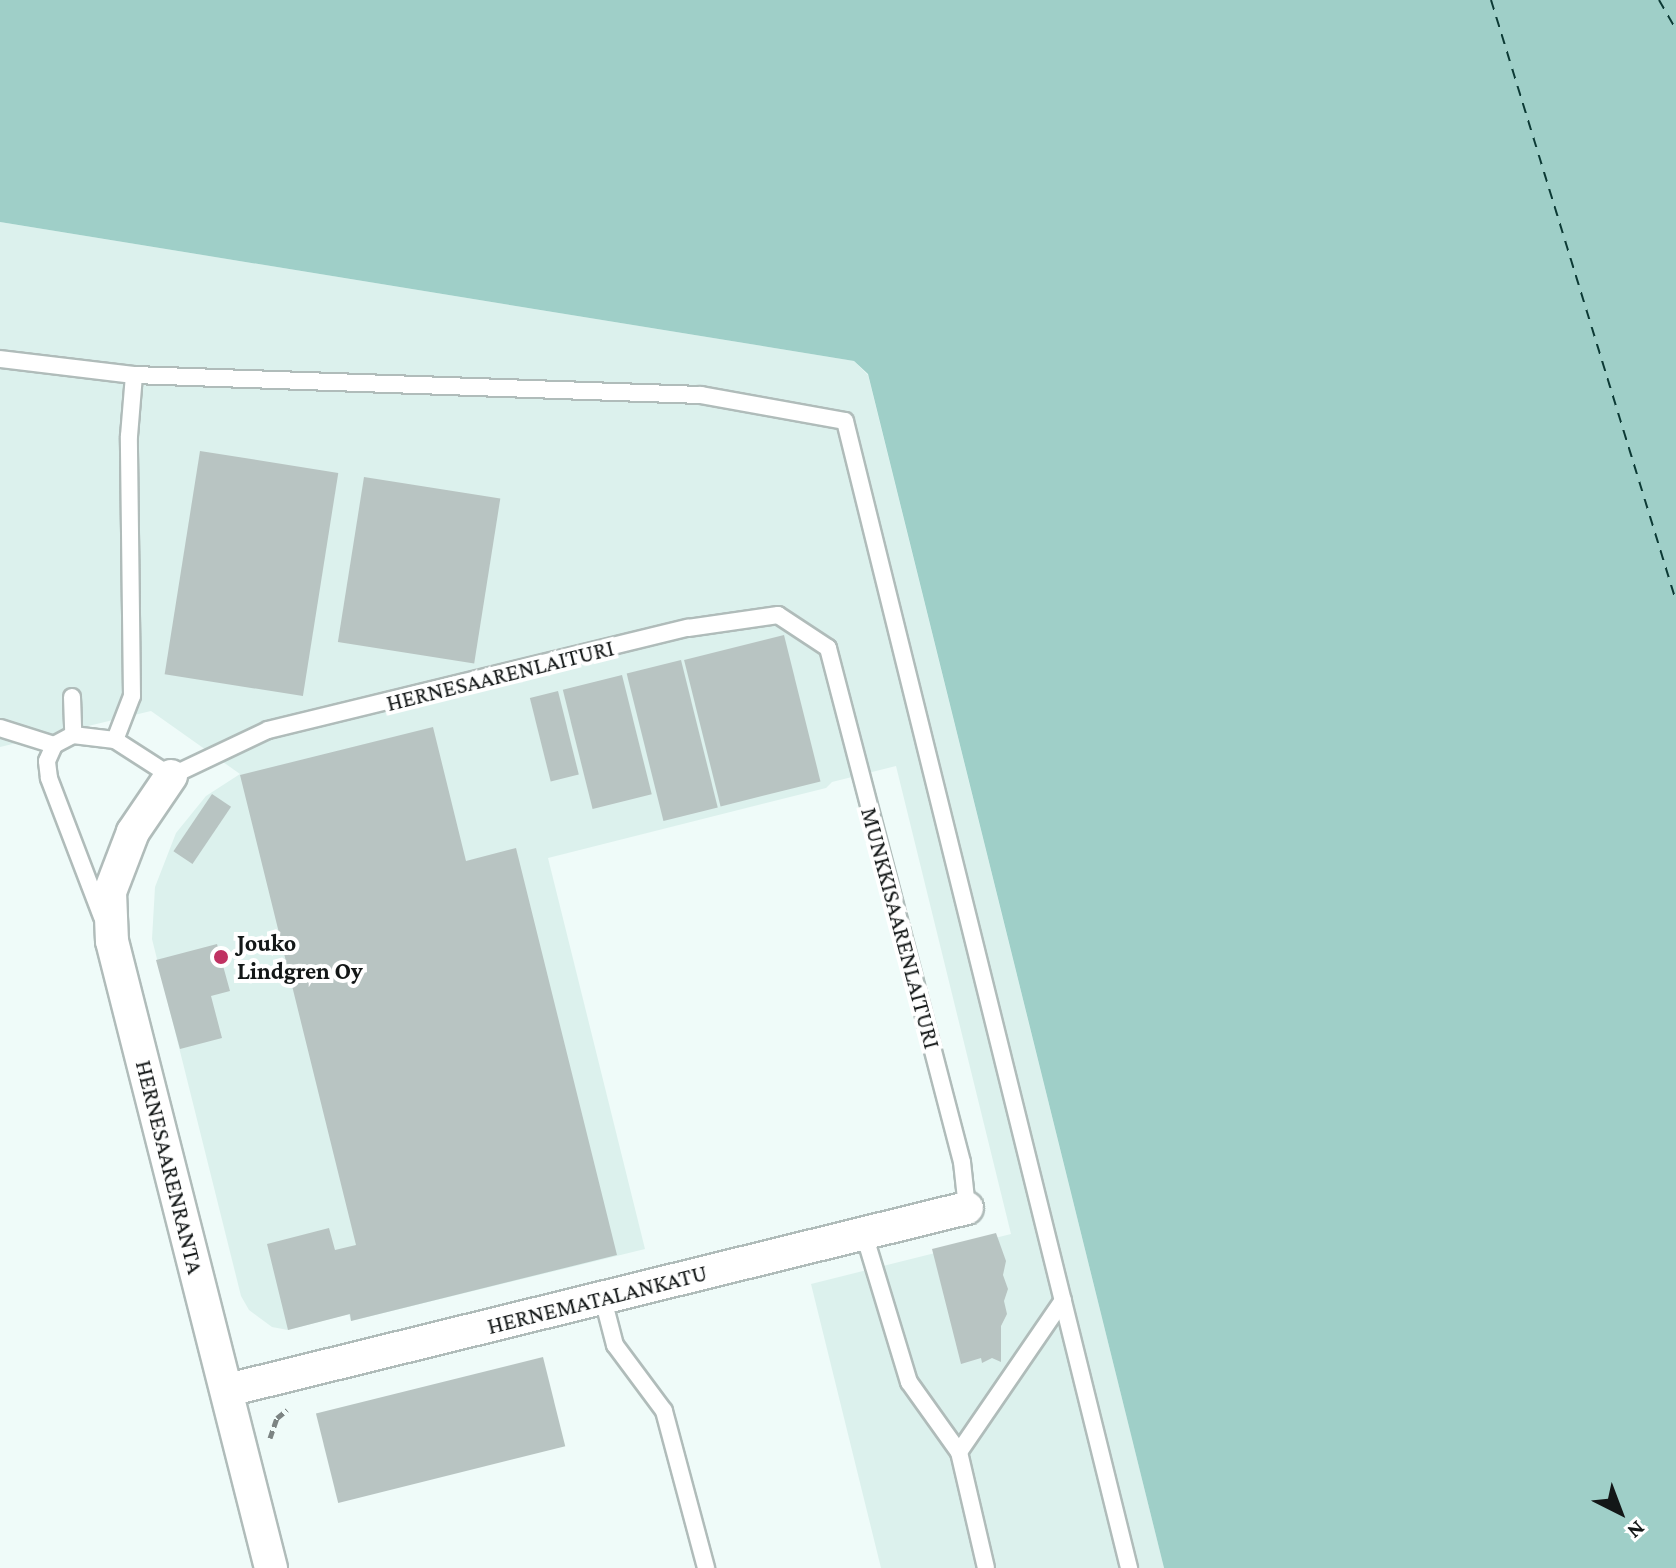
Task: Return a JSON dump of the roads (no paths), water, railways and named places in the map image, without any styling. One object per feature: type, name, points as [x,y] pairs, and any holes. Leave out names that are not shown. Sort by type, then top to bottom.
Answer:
[{"type":"street","name":"HERNESAARENRANTA","points":[[171,776],[133,832],[110,892],[112,941],[271,1568]]},
{"type":"street","name":"HERNEMATALANKATU","points":[[228,1390],[967,1208]]},
{"type":"lane","points":[[0,359],[134,375],[701,395],[845,421],[1129,1568]]},
{"type":"lane","points":[[115,740],[132,696],[129,436],[134,375]]},
{"type":"lane","name":"HERNESAARENLAITURI","points":[[171,776],[268,730],[688,628],[778,615],[828,648]]},
{"type":"lane","name":"MUNKKISAARENLAITURI","points":[[828,648],[962,1162],[967,1208]]},
{"type":"lane","points":[[72,697],[73,735]]},
{"type":"lane","points":[[0,728],[54,745]]},
{"type":"lane","points":[[112,941],[49,778],[47,761],[54,745],[73,735],[115,740],[171,776]]},
{"type":"lane","points":[[864,1234],[909,1382],[959,1452],[986,1568]]},
{"type":"lane","points":[[603,1299],[615,1345],[664,1411],[706,1568]]},
{"type":"lane","points":[[959,1452],[1063,1300]]},
{"type":"water","points":[[0,0],[1676,0],[1676,1568],[1164,1568],[868,374],[854,361],[0,222]]},
{"type":"place","name":"Jouko Lindgren Oy","points":[[221,957]]}]
